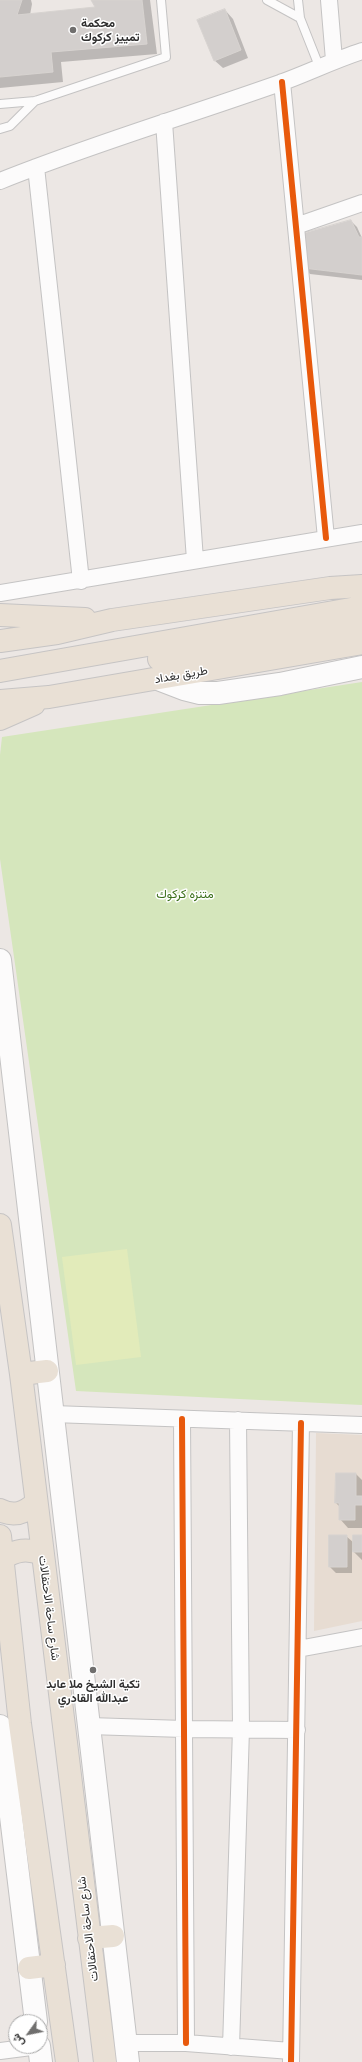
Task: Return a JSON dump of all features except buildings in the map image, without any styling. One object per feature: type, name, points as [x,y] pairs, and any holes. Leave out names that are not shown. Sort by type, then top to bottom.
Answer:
[{"type":"main road","points":[[0,641],[57,633],[112,620],[330,588],[362,586]]},
{"type":"main road","points":[[0,671],[362,607]]},
{"type":"main road","points":[[0,615],[112,620]]},
{"type":"main road","points":[[0,685],[362,626]]},
{"type":"main road","name":"طريق بغداد","points":[[0,701],[49,697],[362,643]]},
{"type":"main road","points":[[158,678],[184,689],[200,693],[218,693],[280,684],[362,667]]},
{"type":"main road","points":[[0,719],[49,697]]},
{"type":"main road","points":[[0,960],[127,2052]]},
{"type":"main road","name":"شارع ساحة الاحتفالات","points":[[0,1225],[21,1374],[105,2062]]},
{"type":"main road","points":[[21,1374],[48,1372]]},
{"type":"main road","points":[[0,1510],[6,1513],[17,1514],[28,1511],[36,1503]]},
{"type":"main road","points":[[0,1536],[20,1724],[67,2062]]},
{"type":"main road","points":[[3,1558],[22,1550],[33,1550],[42,1554]]},
{"type":"main road","points":[[0,1734],[4,1804],[35,2014]]},
{"type":"main road","points":[[89,1938],[113,1936]]},
{"type":"main road","points":[[28,1968],[54,1965]]},
{"type":"street","points":[[329,0],[334,60]]},
{"type":"street","points":[[0,181],[164,122],[282,82],[334,60],[362,51]]},
{"type":"street","points":[[282,82],[326,538]]},
{"type":"street","points":[[164,122],[195,560]]},
{"type":"street","points":[[36,167],[81,581]]},
{"type":"street","points":[[296,226],[362,203]]},
{"type":"street","points":[[0,593],[81,581],[195,560],[362,533]]},
{"type":"street","points":[[52,1414],[362,1425]]},
{"type":"street","points":[[182,1418],[186,2043]]},
{"type":"street","points":[[231,2047],[241,1730],[238,1420]]},
{"type":"street","points":[[127,2052],[186,2043],[231,2047],[291,2056],[301,1423]]},
{"type":"street","points":[[298,1649],[362,1637]]},
{"type":"street","points":[[89,1726],[296,1730]]},
{"type":"lane","points":[[0,104],[35,101],[166,57],[161,0]]},
{"type":"lane","points":[[267,0],[300,18]]},
{"type":"lane","points":[[298,0],[300,18],[319,66]]},
{"type":"lane","points":[[0,129],[10,126],[35,101]]},
{"type":"shaded area","points":[[316,1433],[362,1435],[362,1621],[314,1631]]},
{"type":"green space","name":"متنزه كركوك","points":[[362,682],[362,1405],[76,1391],[0,859],[0,755],[2,737]]},
{"type":"green space","points":[[127,1249],[141,1357],[76,1365],[62,1257]]},
{"type":"cycle path","points":[[282,82],[326,538]]},
{"type":"cycle path","points":[[182,1419],[186,2043]]},
{"type":"cycle path","points":[[291,2062],[301,1423]]},
{"type":"place","name":"محكمة تمييز كركوك","points":[[73,30]]},
{"type":"place","name":"تكية الشيخ ملا عابد عبدالله القادري","points":[[93,1670]]}]
